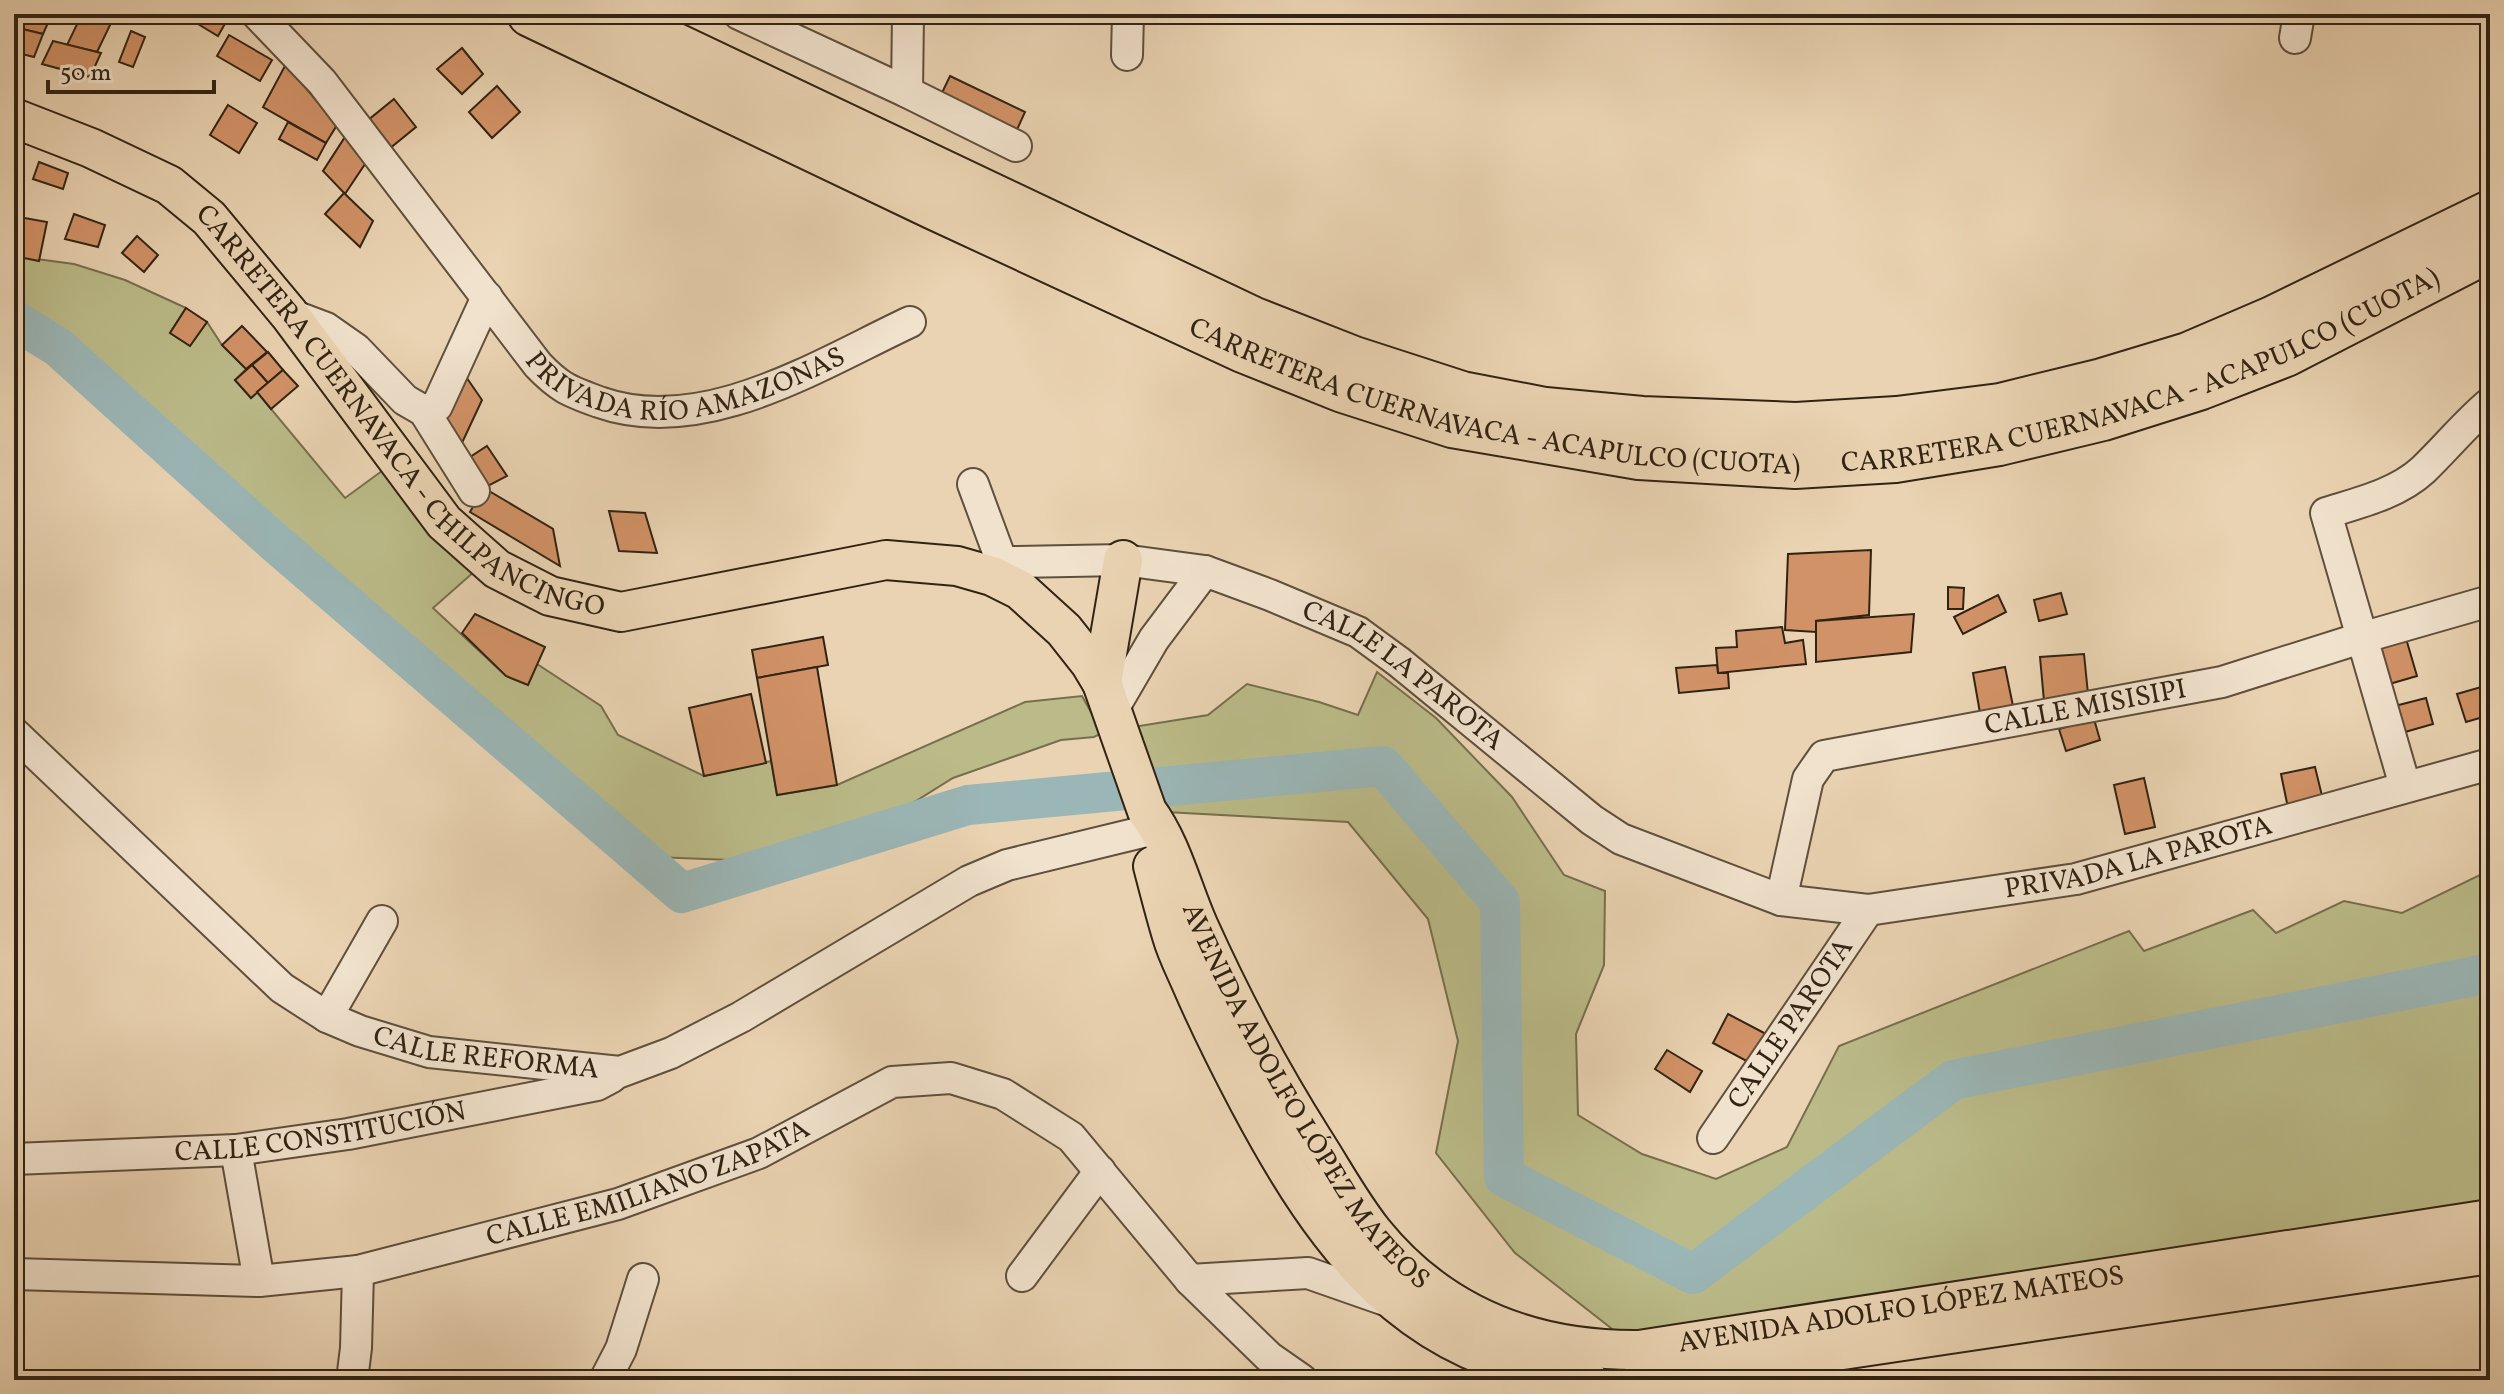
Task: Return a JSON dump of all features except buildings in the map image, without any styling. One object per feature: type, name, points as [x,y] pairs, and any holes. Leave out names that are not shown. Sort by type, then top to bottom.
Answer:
[{"type":"highway","name":"CARRETERA CUERNAVACA - ACAPULCO (CUOTA)","points":[[530,14],[974,226],[1258,356],[1343,390],[1452,425],[1639,457],[1795,466],[1895,460],[2029,436],[2103,418],[2201,387],[2286,354],[2490,249]]},
{"type":"highway","name":"CARRETERA CUERNAVACA - ACAPULCO (CUOTA)","points":[[609,14],[1252,319],[1354,359],[1462,394],[1545,410],[1642,419],[1796,425],[1897,419],[2000,406],[2102,381],[2188,355],[2272,319],[2490,213]]},
{"type":"main road","name":"CARRETERA CUERNAVACA - CHILPANCINGO","points":[[14,118],[91,148],[169,185],[209,218],[289,314],[444,522],[497,569],[550,596],[621,612],[886,560],[998,572],[1064,630],[1090,663],[1111,708],[1148,817]]},
{"type":"main road","points":[[1111,708],[1123,560]]},
{"type":"main road","name":"AVENIDA ADOLFO LÓPEZ MATEOS","points":[[1148,817],[1250,1032],[1304,1125],[1372,1230],[1393,1255],[1443,1296],[1471,1313],[1524,1336],[1581,1348],[1639,1350],[2490,1219]]},
{"type":"main road","name":"AVENIDA ADOLFO LÓPEZ MATEOS","points":[[1148,817],[1172,939],[1220,1048],[1248,1101],[1276,1153],[1324,1226],[1357,1267],[1420,1322],[1474,1351],[1535,1372],[1588,1380]]},
{"type":"main road","name":"AVENIDA ADOLFO LÓPEZ MATEOS","points":[[1640,1380],[2490,1254]]},
{"type":"street","name":"PRIVADA RÍO AMAZONAS","points":[[257,14],[322,82],[538,365],[558,386],[625,411],[659,413],[721,405],[776,385],[910,322]]},
{"type":"street","points":[[739,14],[1016,146]]},
{"type":"street","points":[[907,92],[908,14]]},
{"type":"street","points":[[1127,55],[1128,14]]},
{"type":"street","points":[[424,411],[437,406],[487,297]]},
{"type":"street","points":[[289,314],[326,328],[356,349],[405,400],[424,411],[474,491]]},
{"type":"street","points":[[2405,786],[2326,513],[2381,495],[2421,472],[2490,403]]},
{"type":"street","points":[[973,484],[998,572]]},
{"type":"street","name":"CALLE LA PAROTA","points":[[998,572],[1013,562],[1123,560],[1205,571],[1358,632],[1592,820],[1621,839],[1781,900]]},
{"type":"street","points":[[1111,708],[1154,639],[1205,571]]},
{"type":"street","name":"CALLE MISISIPI","points":[[1781,900],[1808,779],[1824,756],[2222,682],[2490,601]]},
{"type":"street","name":"CALLE REFORMA","points":[[14,733],[282,988],[327,1017],[360,1031],[429,1052],[620,1072],[671,1053],[741,1017],[969,881],[1148,817]]},
{"type":"street","name":"PRIVADA LA PAROTA","points":[[1781,900],[1868,910],[2076,879],[2490,764]]},
{"type":"street","name":"CALLE PAROTA","points":[[1713,1138],[1868,910]]},
{"type":"street","points":[[327,1017],[382,921]]},
{"type":"street","name":"CALLE CONSTITUCIÓN","points":[[14,1159],[236,1150],[348,1134],[597,1085],[620,1072]]},
{"type":"street","name":"CALLE EMILIANO ZAPATA","points":[[14,1274],[259,1281],[358,1271],[618,1204],[759,1153],[892,1082],[951,1078],[1003,1094],[1071,1137],[1190,1280],[1269,1357],[1302,1380]]},
{"type":"street","points":[[236,1150],[259,1281]]},
{"type":"street","points":[[1022,1276],[1100,1171]]},
{"type":"street","points":[[352,1380],[358,1271]]},
{"type":"street","points":[[1190,1280],[1308,1273],[1395,1303]]},
{"type":"street","points":[[605,1380],[621,1349],[643,1279]]},
{"type":"green space","points":[[14,256],[74,264],[125,280],[186,308],[170,333],[190,346],[207,322],[222,345],[246,369],[235,380],[251,398],[257,392],[345,498],[386,468],[475,571],[433,608],[506,676],[528,685],[537,664],[601,706],[618,735],[704,776],[771,761],[777,795],[837,785],[1025,702],[1082,696],[1102,732],[1208,715],[1247,684],[1358,715],[1377,672],[1436,718],[1512,797],[1564,875],[1605,891],[1604,965],[1576,1034],[1578,1115],[1642,1154],[1716,1179],[1787,1147],[1839,1046],[2129,931],[2144,951],[2253,910],[2276,933],[2344,901],[2402,913],[2490,870],[2490,1219],[1639,1350],[1515,1253],[1436,1153],[1458,1041],[1428,919],[1348,822],[1147,811],[1102,733],[1094,737],[1061,740],[953,778],[863,834],[756,861],[654,857],[574,814],[306,551],[220,479],[79,350],[35,326],[14,322]]},
{"type":"waterway","points":[[14,320],[58,347],[272,540],[682,893],[968,805],[1383,766],[1500,902],[1504,1177],[1693,1274],[1953,1080],[2490,973]]}]
